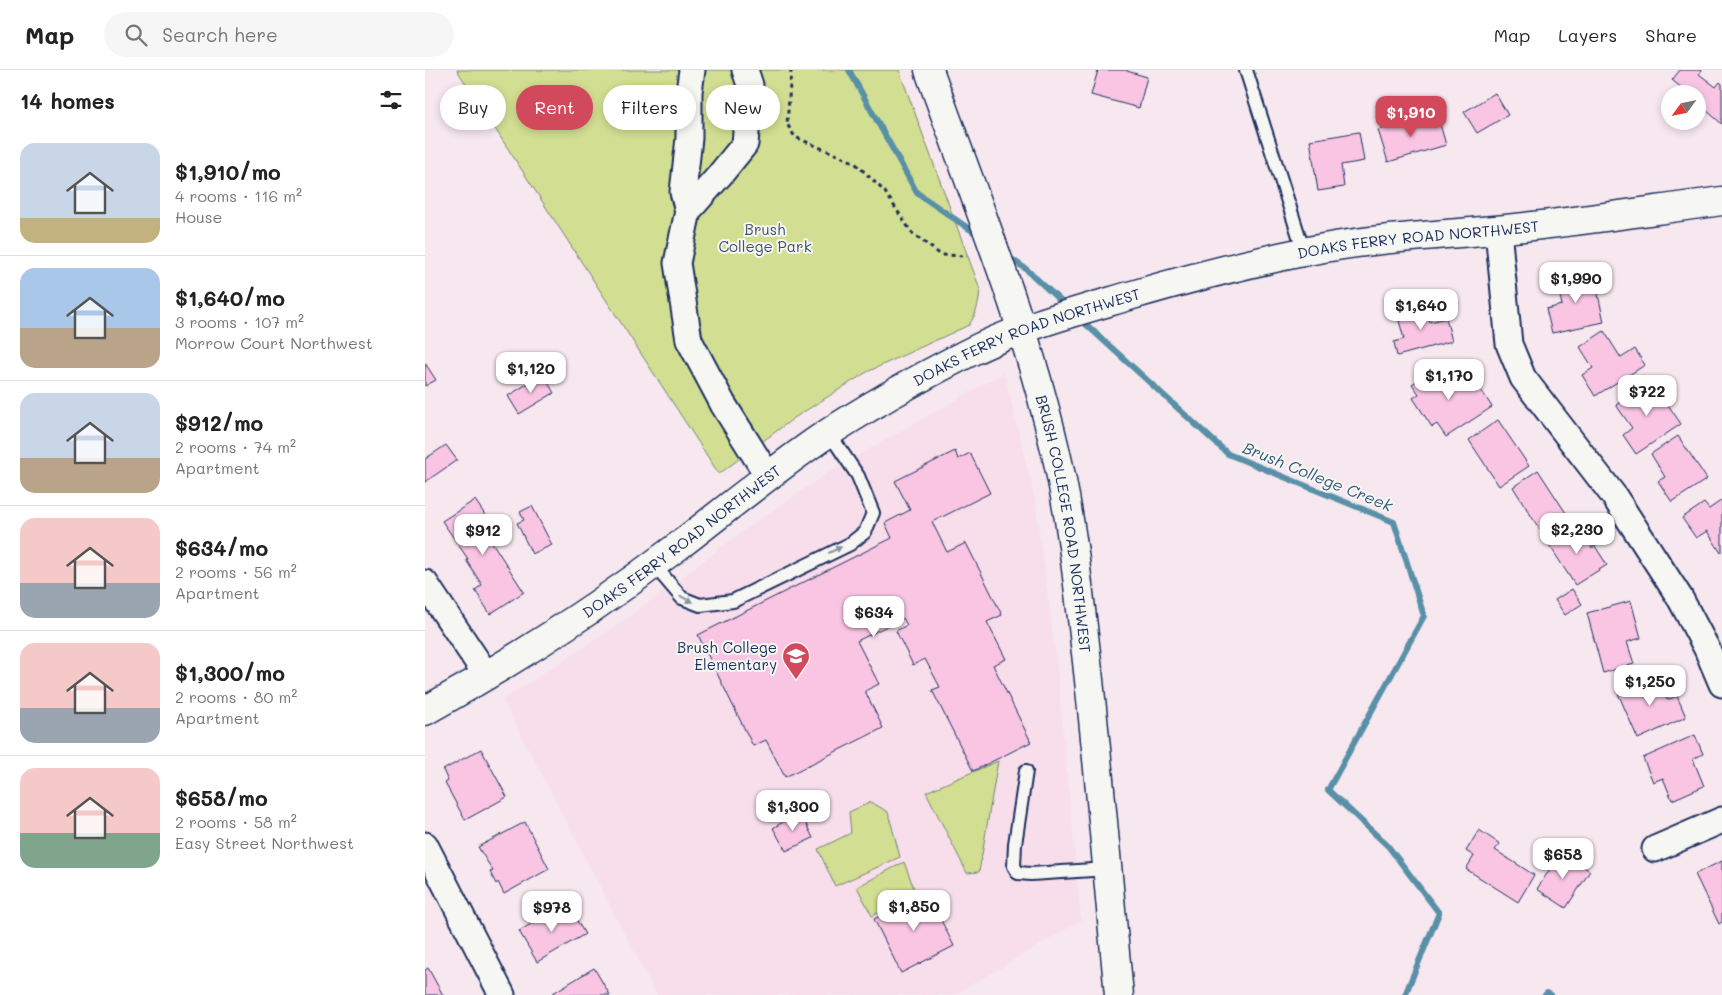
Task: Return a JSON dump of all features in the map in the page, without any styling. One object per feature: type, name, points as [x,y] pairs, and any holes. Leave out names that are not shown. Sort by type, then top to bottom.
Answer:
[{"type":"main road","name":"BRUSH COLLEGE ROAD NORTHWEST","points":[[929,70],[1036,372],[1055,446],[1073,547],[1108,869],[1119,995]]},
{"type":"main road","name":"DOAKS FERRY ROAD NORTHWEST","points":[[425,711],[549,638],[653,564],[768,476],[872,405],[972,350],[1021,330],[1059,316],[1196,277],[1304,252],[1394,238],[1498,230],[1722,201]]},
{"type":"street","points":[[692,70],[689,92],[689,138],[683,192],[687,211],[677,263],[689,340],[723,404],[768,476]]},
{"type":"street","points":[[687,211],[745,144],[750,85],[745,70]]},
{"type":"street","points":[[1498,230],[1509,344],[1523,378],[1619,503],[1680,598],[1707,649],[1722,684]]},
{"type":"street","points":[[425,583],[487,676]]},
{"type":"street","points":[[1655,849],[1722,820]]},
{"type":"street","points":[[425,845],[502,995]]},
{"type":"lane","points":[[1246,70],[1304,252]]},
{"type":"lane","points":[[653,564],[682,598],[700,605],[733,601],[849,544],[865,532],[873,513],[858,476],[829,433]]},
{"type":"lane","points":[[1026,771],[1015,844],[1014,866],[1018,873],[1031,874],[1108,869]]},
{"type":"path","points":[[790,70],[787,124],[795,137],[854,162],[885,192],[913,233],[941,255],[967,256]]},
{"type":"shaded area","name":"Brush College Elementary","points":[[1004,373],[1035,501],[1056,660],[1081,920],[954,995],[657,995],[503,700],[624,621],[742,532],[829,472]]},
{"type":"green space","name":"Brush College Park","points":[[457,70],[899,70],[980,289],[974,316],[969,325],[867,372],[794,418],[719,474],[496,130],[506,130],[506,85],[467,85]]},
{"type":"green space","points":[[998,761],[979,872],[967,873],[926,792]]},
{"type":"green space","points":[[871,802],[888,812],[900,857],[835,886],[818,849],[851,833],[849,812]]},
{"type":"green space","points":[[904,862],[916,894],[872,916],[857,887]]},
{"type":"building","points":[[1098,70],[1127,70],[1147,77],[1139,108],[1091,95]]},
{"type":"building","points":[[1680,70],[1702,70],[1699,74],[1716,87],[1720,82],[1722,84],[1722,124],[1706,110],[1706,85],[1678,85],[1672,80]]},
{"type":"building","points":[[1495,93],[1508,115],[1477,133],[1464,112]]},
{"type":"building","points":[[1430,115],[1433,126],[1440,124],[1446,145],[1388,162],[1378,130]]},
{"type":"building","points":[[1359,132],[1364,161],[1341,165],[1344,187],[1318,191],[1310,140]]},
{"type":"building","points":[[1593,271],[1604,322],[1552,333],[1546,309],[1562,305],[1556,279]]},
{"type":"building","points":[[1426,305],[1430,322],[1446,318],[1452,341],[1397,356],[1394,342],[1404,339],[1397,313]]},
{"type":"building","points":[[1604,331],[1621,358],[1635,349],[1645,365],[1595,396],[1582,375],[1593,368],[1580,347]]},
{"type":"building","points":[[425,363],[436,380],[425,386]]},
{"type":"building","points":[[1443,365],[1458,389],[1474,379],[1492,407],[1446,437],[1437,424],[1432,427],[1413,398],[1419,394],[1412,384]]},
{"type":"building","points":[[543,374],[554,393],[519,414],[508,396]]},
{"type":"building","points":[[1652,381],[1681,424],[1636,454],[1623,435],[1632,428],[1616,405]]},
{"type":"building","points":[[1498,420],[1529,466],[1499,486],[1469,440]]},
{"type":"building","points":[[1678,436],[1707,479],[1672,502],[1658,481],[1665,477],[1651,454]]},
{"type":"building","points":[[446,445],[457,460],[425,482],[425,459]]},
{"type":"building","name":"Brush College Elementary","points":[[955,451],[958,459],[970,453],[990,493],[932,522],[947,552],[966,543],[1002,615],[987,622],[1006,659],[993,665],[1031,742],[973,771],[932,690],[940,687],[925,659],[913,665],[896,631],[907,625],[903,618],[857,641],[879,684],[865,691],[883,728],[785,777],[766,740],[753,746],[698,635],[892,538],[885,523],[910,510],[895,481]]},
{"type":"building","points":[[1538,470],[1566,513],[1540,530],[1513,487]]},
{"type":"building","points":[[475,500],[496,531],[488,536],[524,592],[490,614],[475,590],[482,585],[466,560],[468,559],[442,521]]},
{"type":"building","points":[[1722,500],[1721,553],[1707,531],[1696,538],[1682,518],[1704,503],[1709,509]]},
{"type":"building","points":[[532,506],[552,545],[532,554],[517,523],[524,520],[520,512]]},
{"type":"building","points":[[1577,524],[1592,548],[1595,546],[1607,565],[1575,585],[1548,543]]},
{"type":"building","points":[[1572,589],[1582,604],[1565,615],[1555,600]]},
{"type":"building","points":[[1631,601],[1641,638],[1627,642],[1634,664],[1603,673],[1587,613]]},
{"type":"building","points":[[1655,674],[1667,700],[1677,696],[1686,717],[1638,739],[1617,691]]},
{"type":"building","points":[[1695,735],[1703,754],[1693,759],[1704,786],[1672,800],[1663,778],[1653,782],[1643,758]]},
{"type":"building","points":[[481,749],[507,797],[465,820],[445,783],[448,781],[443,770]]},
{"type":"building","points":[[800,812],[813,838],[786,851],[773,828]]},
{"type":"building","points":[[525,822],[549,869],[504,894],[498,882],[496,884],[490,872],[493,871],[478,847]]},
{"type":"building","points":[[1479,830],[1500,844],[1495,850],[1534,875],[1518,902],[1466,869],[1474,856],[1466,851]]},
{"type":"building","points":[[1561,852],[1590,871],[1566,908],[1537,889]]},
{"type":"building","points":[[1722,861],[1722,922],[1719,924],[1695,874]]},
{"type":"building","points":[[927,892],[954,946],[901,973],[874,919]]},
{"type":"building","points":[[566,903],[585,934],[537,962],[519,931]]},
{"type":"building","points":[[428,968],[443,995],[425,995],[425,970]]},
{"type":"building","points":[[594,968],[610,995],[554,995],[553,993]]},
{"type":"waterway","name":"Brush College Creek","points":[[849,70],[917,193],[981,237]]},
{"type":"waterway","name":"Brush College Creek","points":[[1007,256],[1026,269],[1066,306]]},
{"type":"waterway","name":"Brush College Creek","points":[[1079,318],[1228,454],[1394,522],[1424,616],[1328,790],[1388,846],[1439,913],[1405,995]]},
{"type":"waterway","name":"Brush College Creek","points":[[1545,995],[1547,993],[1551,995]]},
{"type":"place","name":"Brush College Elementary","points":[[796,680]]}]
